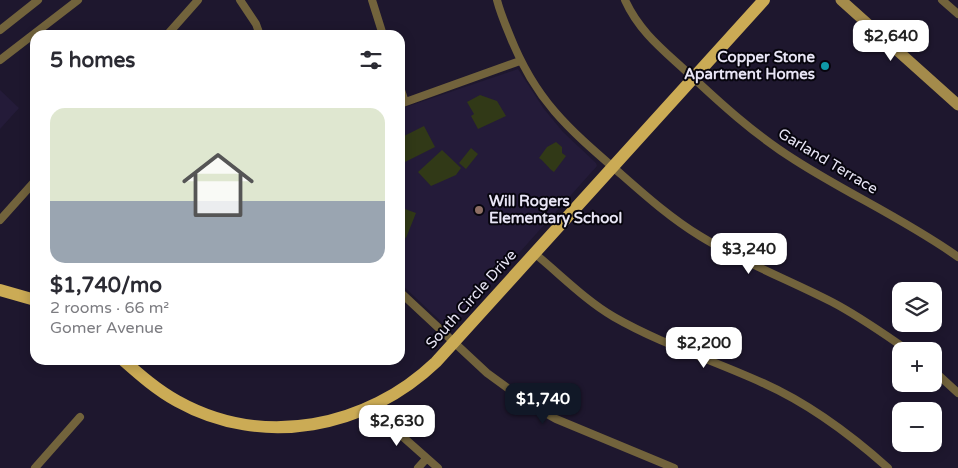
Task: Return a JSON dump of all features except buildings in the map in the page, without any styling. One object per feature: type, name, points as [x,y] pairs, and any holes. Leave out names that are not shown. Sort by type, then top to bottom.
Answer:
[{"type":"main road","name":"South Circle Drive","points":[[129,365],[152,386],[176,401],[204,414],[238,424],[276,428],[312,425],[346,417],[381,403],[412,383],[436,362],[764,0]]},
{"type":"main road","points":[[841,0],[958,105]]},
{"type":"main road","points":[[0,290],[30,299]]},
{"type":"street","points":[[0,30],[38,0]]},
{"type":"street","points":[[39,30],[78,0]]},
{"type":"street","points":[[171,30],[198,0]]},
{"type":"street","points":[[240,0],[254,20],[258,30]]},
{"type":"street","points":[[372,0],[381,30]]},
{"type":"street","points":[[497,0],[520,61],[540,95],[572,131],[612,167],[667,213],[701,237],[840,307],[896,342]]},
{"type":"street","name":"Garland Terrace","points":[[625,0],[645,33],[693,78],[757,133],[794,160],[911,226],[958,257]]},
{"type":"street","points":[[942,0],[958,14]]},
{"type":"street","points":[[0,60],[30,37]]},
{"type":"street","points":[[405,102],[520,61]]},
{"type":"street","points":[[0,220],[30,187]]},
{"type":"street","points":[[534,253],[576,290],[615,317],[639,330],[765,383],[804,404],[846,432],[888,468]]},
{"type":"street","points":[[405,297],[502,385],[542,411],[586,432],[674,468]]},
{"type":"street","points":[[942,378],[958,392]]},
{"type":"street","points":[[381,403],[403,437],[438,468]]},
{"type":"street","points":[[35,468],[80,417]]},
{"type":"street","points":[[418,468],[426,459]]},
{"type":"shaded area","name":"Will Rogers Elementary School","points":[[518,69],[544,109],[563,132],[597,166],[450,330],[405,288],[405,107]]},
{"type":"shaded area","points":[[0,90],[19,108],[0,129]]},
{"type":"green space","points":[[480,95],[497,101],[506,116],[478,129],[471,116],[474,114],[467,102]]},
{"type":"green space","points":[[424,126],[435,147],[405,162],[405,136]]},
{"type":"green space","points":[[556,142],[562,147],[562,153],[566,156],[554,172],[539,158],[547,147]]},
{"type":"green space","points":[[471,148],[478,154],[466,169],[459,163]]},
{"type":"green space","points":[[442,150],[461,168],[456,175],[431,186],[418,172]]},
{"type":"green space","points":[[405,209],[416,213],[405,238]]},
{"type":"place","name":"Copper Stone Apartment Homes","points":[[825,66]]},
{"type":"place","name":"Will Rogers Elementary School","points":[[479,210]]}]
